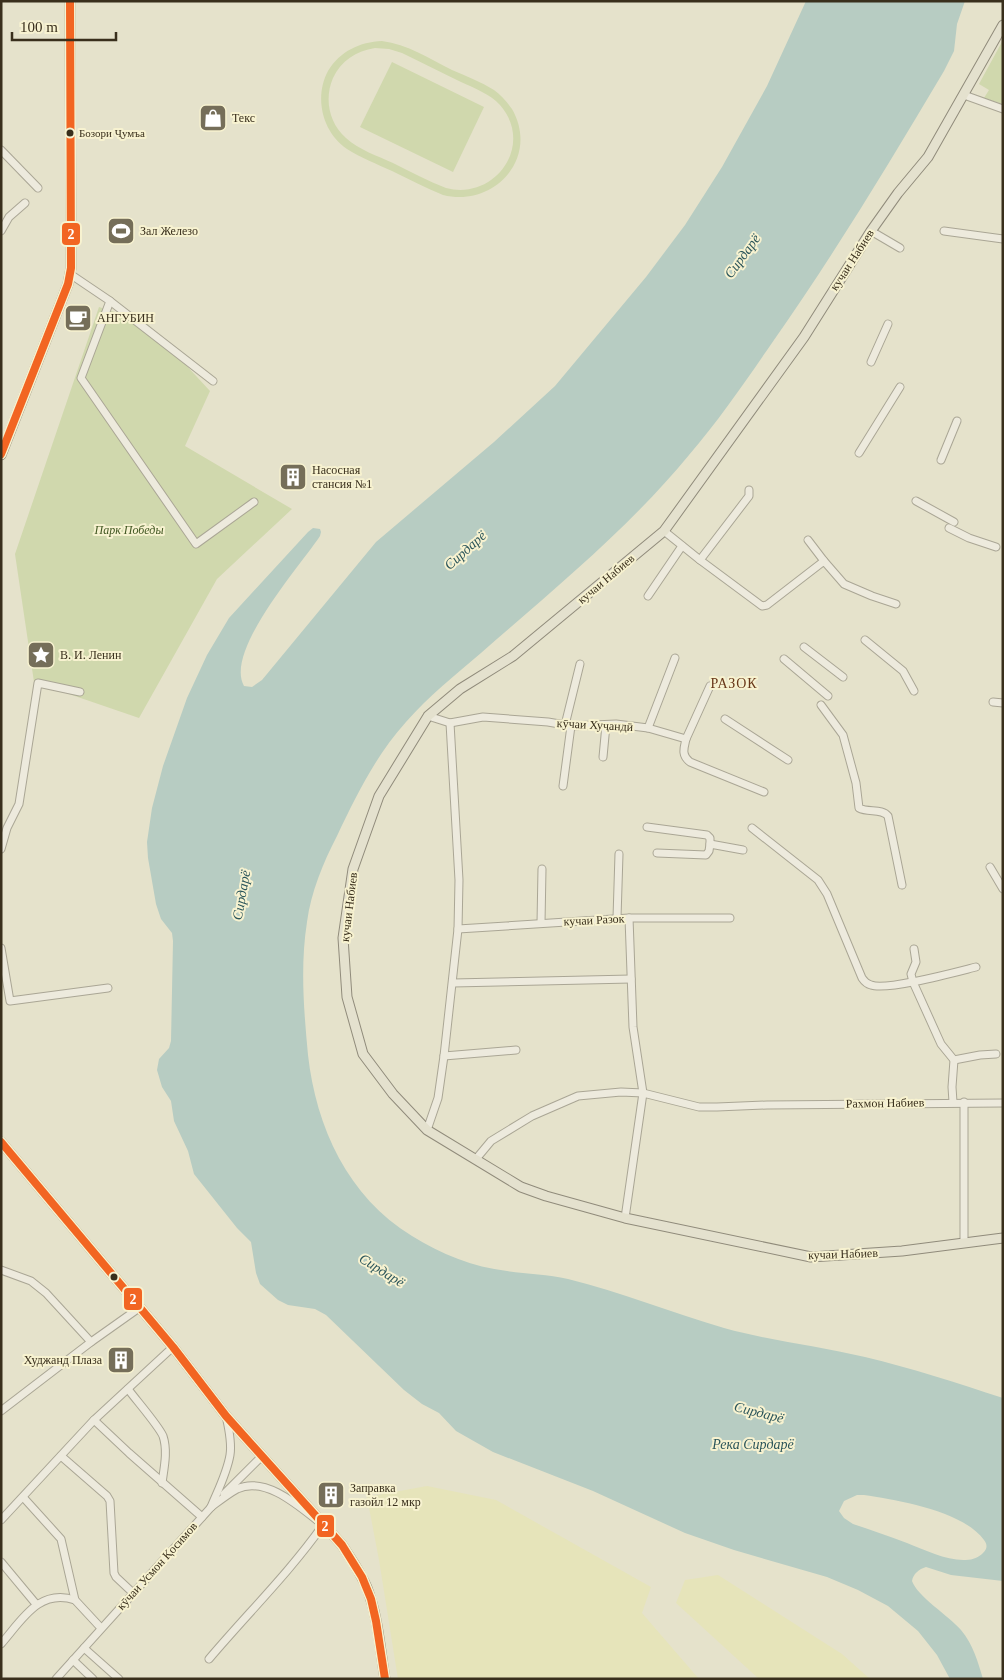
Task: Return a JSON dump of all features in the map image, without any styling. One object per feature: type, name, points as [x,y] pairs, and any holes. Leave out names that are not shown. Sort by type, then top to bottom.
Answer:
[{"type":"main road","points":[[1,456],[68,284],[70,274],[72,257],[70,1]]},
{"type":"main road","name":"кучаи Набиев","points":[[1003,24],[928,157],[898,193],[871,231],[804,337],[664,531],[513,656],[460,689],[428,716],[379,796],[353,869],[342,938],[347,997],[363,1054],[393,1094],[428,1130],[521,1186],[546,1196],[625,1218],[811,1257],[902,1251],[1003,1238]]},
{"type":"main road","points":[[1,1142],[173,1347],[226,1416],[342,1545],[367,1588],[375,1617],[376,1651],[385,1679]]},
{"type":"street","points":[[964,95],[1003,109]]},
{"type":"street","points":[[1,150],[38,188]]},
{"type":"street","points":[[1,231],[9,217],[24,203]]},
{"type":"street","points":[[871,231],[900,248]]},
{"type":"street","points":[[944,231],[1003,239]]},
{"type":"street","points":[[70,274],[110,301],[213,382]]},
{"type":"street","points":[[110,301],[81,378],[196,544],[254,502]]},
{"type":"street","points":[[870,362],[888,324]]},
{"type":"street","points":[[859,452],[900,387]]},
{"type":"street","points":[[941,460],[957,421]]},
{"type":"street","points":[[700,560],[749,496],[749,490]]},
{"type":"street","points":[[916,500],[969,538],[996,546]]},
{"type":"street","points":[[664,531],[762,606],[767,605],[824,561]]},
{"type":"street","points":[[808,540],[844,584],[896,604]]},
{"type":"street","points":[[648,596],[682,546]]},
{"type":"street","points":[[865,640],[904,671],[914,691]]},
{"type":"street","points":[[804,647],[843,678]]},
{"type":"street","points":[[648,728],[675,658]]},
{"type":"street","points":[[784,659],[828,696]]},
{"type":"street","points":[[564,786],[568,725],[580,664]]},
{"type":"street","points":[[1,849],[7,828],[20,804],[38,684],[80,692]]},
{"type":"street","points":[[710,686],[686,739],[683,753],[685,758],[690,762],[764,792]]},
{"type":"street","points":[[993,702],[1003,703]]},
{"type":"street","points":[[821,705],[844,735],[856,783],[859,808],[884,812],[888,816],[902,885]]},
{"type":"street","name":"кӯчаи Хуҷандӣ","points":[[428,716],[450,723],[482,716],[568,725],[648,728],[686,739]]},
{"type":"street","points":[[725,719],[788,760]]},
{"type":"street","points":[[428,1130],[438,1098],[458,929],[459,880],[450,723]]},
{"type":"street","points":[[603,757],[606,725]]},
{"type":"street","points":[[647,827],[707,834],[710,838],[710,851],[706,855],[657,853]]},
{"type":"street","points":[[752,828],[818,880],[827,894],[862,978],[871,985],[880,987],[913,982],[976,967]]},
{"type":"street","points":[[710,844],[743,850]]},
{"type":"street","points":[[617,918],[619,854]]},
{"type":"street","points":[[990,867],[1003,889]]},
{"type":"street","points":[[541,923],[542,869]]},
{"type":"street","name":"кучаи Разок","points":[[458,929],[617,918],[730,918]]},
{"type":"street","points":[[625,1218],[644,1093],[633,1027],[629,918]]},
{"type":"street","points":[[1,948],[5,993],[10,1001],[108,988]]},
{"type":"street","points":[[914,949],[916,962],[911,974],[913,982],[941,1044],[954,1060],[953,1102]]},
{"type":"street","points":[[453,983],[631,979]]},
{"type":"street","points":[[444,1056],[516,1050]]},
{"type":"street","points":[[954,1060],[996,1054]]},
{"type":"street","points":[[476,1158],[491,1141],[532,1116],[578,1096],[620,1092],[644,1093]]},
{"type":"street","name":"Рахмон Набиев","points":[[644,1093],[699,1107],[767,1104],[1003,1103]]},
{"type":"street","points":[[964,1102],[964,1243]]},
{"type":"street","points":[[1,1270],[31,1281],[46,1293],[91,1342]]},
{"type":"street","points":[[1,1411],[139,1308]]},
{"type":"street","points":[[1,1520],[94,1420],[173,1347]]},
{"type":"street","points":[[128,1390],[162,1435],[165,1448],[162,1483]]},
{"type":"street","points":[[211,1507],[224,1476],[230,1455],[230,1433],[226,1416]]},
{"type":"street","points":[[94,1420],[202,1517]]},
{"type":"street","points":[[61,1456],[107,1496],[110,1507],[114,1573],[133,1593]]},
{"type":"street","name":"кӯчаи Усмон Қосимов","points":[[56,1679],[211,1507],[261,1457]]},
{"type":"street","points":[[210,1659],[238,1624],[288,1570],[323,1525],[286,1496],[259,1487],[247,1486],[237,1489],[211,1507]]},
{"type":"street","points":[[23,1497],[61,1539],[75,1600]]},
{"type":"street","points":[[1,1562],[36,1604]]},
{"type":"street","points":[[1,1644],[36,1604],[49,1598],[67,1597],[75,1600],[101,1628]]},
{"type":"street","points":[[84,1648],[119,1679]]},
{"type":"street","points":[[73,1660],[93,1679]]},
{"type":"shaded area","points":[[427,1486],[496,1500],[651,1587],[642,1613],[699,1679],[398,1679],[367,1497]]},
{"type":"shaded area","points":[[718,1575],[842,1654],[870,1679],[759,1679],[676,1603],[685,1580]]},
{"type":"green space","points":[[1003,40],[1003,104],[984,98],[989,90],[979,84]]},
{"type":"green space","points":[[382,41],[400,45],[484,84],[501,96],[512,109],[519,127],[520,145],[516,161],[507,175],[495,186],[479,194],[462,197],[443,195],[358,155],[338,142],[326,124],[323,113],[321,103],[324,81],[328,71],[338,58],[351,49]],"holes":[[[375,48],[389,49],[402,53],[482,92],[500,105],[510,121],[513,137],[511,152],[504,166],[494,178],[480,186],[464,190],[446,188],[363,149],[351,142],[340,132],[332,118],[329,102],[330,86],[336,72],[355,54]]]},
{"type":"green space","points":[[392,62],[484,107],[453,172],[360,127]]},
{"type":"green space","name":"Парк Победы","points":[[99,307],[146,322],[210,391],[185,446],[292,509],[217,579],[139,718],[34,682],[15,554]]},
{"type":"water","name":"Река Сирдарё","points":[[806,1],[965,1],[957,24],[954,51],[944,71],[883,173],[819,274],[712,427],[666,482],[615,534],[424,703],[395,735],[376,762],[359,791],[327,857],[311,900],[305,939],[303,972],[308,1055],[312,1082],[328,1134],[339,1158],[353,1181],[389,1220],[434,1248],[458,1259],[482,1266],[568,1279],[724,1328],[882,1361],[1003,1398],[1003,1581],[951,1575],[926,1567],[917,1572],[912,1581],[920,1593],[956,1624],[965,1635],[975,1653],[983,1679],[950,1679],[937,1655],[918,1631],[888,1606],[858,1590],[827,1577],[734,1550],[685,1533],[593,1491],[493,1452],[456,1431],[439,1413],[422,1404],[404,1390],[326,1315],[315,1309],[288,1305],[278,1300],[260,1284],[256,1273],[251,1242],[237,1228],[194,1174],[188,1151],[174,1121],[171,1101],[162,1087],[157,1070],[159,1059],[169,1048],[171,1041],[173,941],[172,933],[161,919],[156,904],[148,858],[147,842],[152,808],[163,766],[187,698],[207,655],[229,618],[308,532],[313,528],[320,529],[320,536],[282,587],[254,631],[245,652],[241,671],[244,686],[252,687],[262,680],[376,542],[494,442],[555,386],[646,277],[685,225],[722,167],[767,86]],"holes":[[[857,1495],[929,1508],[946,1514],[974,1530],[985,1542],[986,1549],[973,1559],[951,1559],[853,1524],[844,1518],[839,1511],[844,1501]]]},
{"type":"transit line","name":"2","points":[[1,454],[68,284],[71,268],[70,1]]},
{"type":"transit line","name":"2","points":[[1,1142],[173,1347],[226,1416],[342,1545],[362,1577],[371,1599],[385,1679]]},
{"type":"place","name":"Текс","points":[[213,118]]},
{"type":"place","name":"Бозори Ҷумъа","points":[[70,133]]},
{"type":"place","name":"Зал Железо","points":[[121,231]]},
{"type":"place","name":"АНГУБИН","points":[[78,318]]},
{"type":"place","name":"Насосная стансия №1","points":[[293,477]]},
{"type":"place","name":"В. И. Ленин","points":[[41,655]]},
{"type":"place","name":"Худжанд Плаза","points":[[121,1360]]},
{"type":"place","name":"Заправка газойл 12 мкр","points":[[331,1495]]},
{"type":"district","name":"РАЗОК","points":[[734,683]]},
{"type":"water label","name":"Сирдарё","points":[[742,256]]},
{"type":"water label","name":"Сирдарё","points":[[465,550]]},
{"type":"water label","name":"Сирдарё","points":[[241,895]]},
{"type":"water label","name":"Сирдарё","points":[[382,1270]]},
{"type":"water label","name":"Сирдарё","points":[[759,1412]]}]
